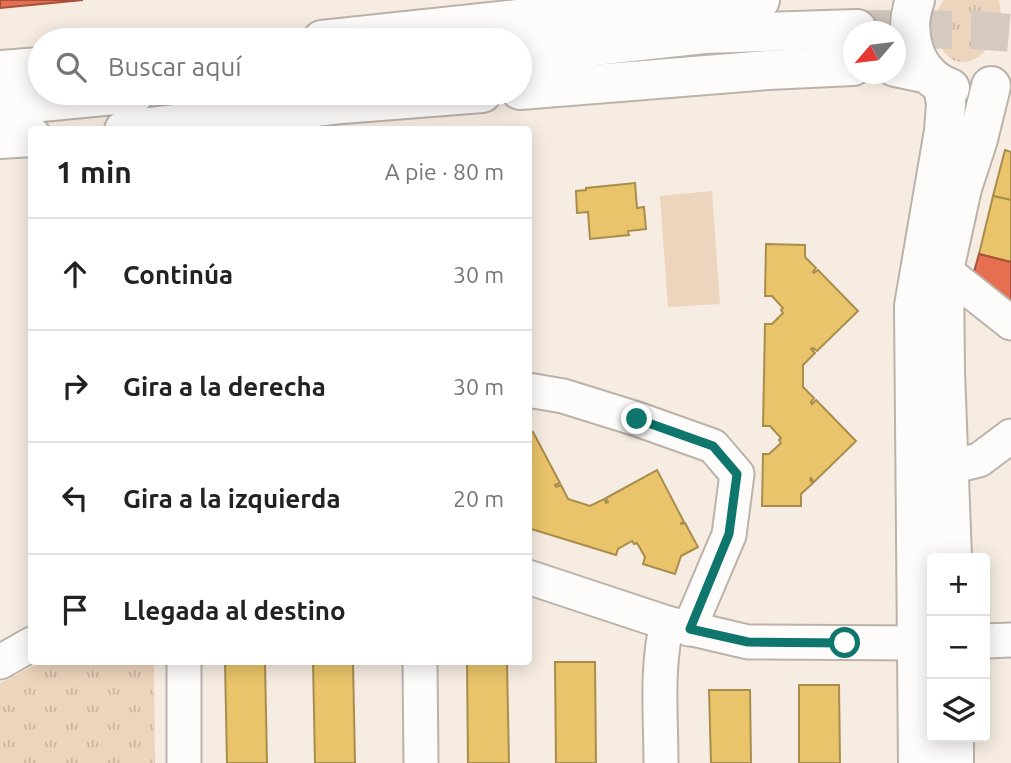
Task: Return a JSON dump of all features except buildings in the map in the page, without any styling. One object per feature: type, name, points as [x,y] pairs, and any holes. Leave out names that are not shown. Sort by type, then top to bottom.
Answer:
[{"type":"main road","points":[[434,28],[654,3],[761,0]]},
{"type":"main road","points":[[915,0],[908,30],[922,76],[946,104],[944,131],[914,306],[918,763]]},
{"type":"main road","points":[[532,53],[704,34],[843,47]]},
{"type":"main road","points":[[532,89],[768,70],[843,51]]},
{"type":"main road","points":[[0,70],[28,68]]},
{"type":"main road","points":[[922,76],[959,92],[978,90],[1001,80]]},
{"type":"main road","points":[[952,553],[944,270],[962,188],[1001,80]]},
{"type":"main road","points":[[0,106],[28,103]]},
{"type":"main road","points":[[158,126],[334,105]]},
{"type":"main road","points":[[0,139],[28,137]]},
{"type":"main road","points":[[954,742],[954,763]]},
{"type":"street","points":[[944,270],[1011,323]]},
{"type":"street","points":[[532,391],[563,396],[713,446],[737,474],[729,534],[678,626],[663,643],[661,763]]},
{"type":"street","points":[[950,467],[979,460],[1011,436]]},
{"type":"street","points":[[532,578],[678,626],[748,642],[918,643]]},
{"type":"street","points":[[990,641],[1011,640]]},
{"type":"street","points":[[0,662],[28,646]]},
{"type":"street","points":[[184,665],[184,763]]},
{"type":"street","points":[[420,665],[421,763]]},
{"type":"green space","points":[[944,0],[999,0],[997,33],[989,47],[978,57],[967,62],[955,61],[944,52],[935,26],[937,12]]},
{"type":"green space","points":[[712,191],[720,304],[668,307],[660,196]]},
{"type":"green space","points":[[35,665],[154,665],[155,763],[0,763],[0,683]]},
{"type":"tunnel","points":[[906,29],[1011,33]]},
{"type":"route","points":[[637,419],[713,446],[737,474],[729,534],[690,629],[748,642],[845,643]]}]
